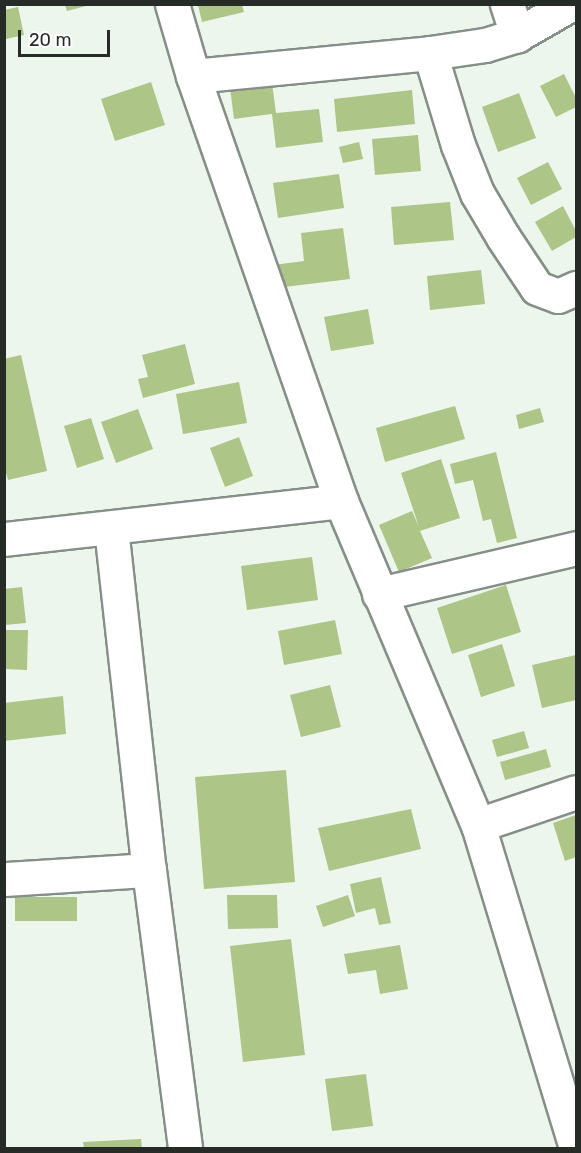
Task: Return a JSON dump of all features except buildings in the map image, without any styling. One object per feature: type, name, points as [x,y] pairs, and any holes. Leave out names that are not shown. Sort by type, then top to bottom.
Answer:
[{"type":"street","points":[[172,4],[193,76],[341,501],[478,825],[576,1149]]},
{"type":"street","points":[[507,4],[517,35]]},
{"type":"street","points":[[193,76],[430,53],[485,45],[517,35],[571,4]]},
{"type":"street","points":[[430,53],[477,193],[503,237],[537,288],[558,296],[576,288]]},
{"type":"street","points":[[4,538],[341,501]]},
{"type":"street","points":[[111,528],[149,870],[185,1149]]},
{"type":"street","points":[[379,594],[576,548]]},
{"type":"street","points":[[478,825],[576,792]]},
{"type":"street","points":[[4,879],[149,870]]}]
